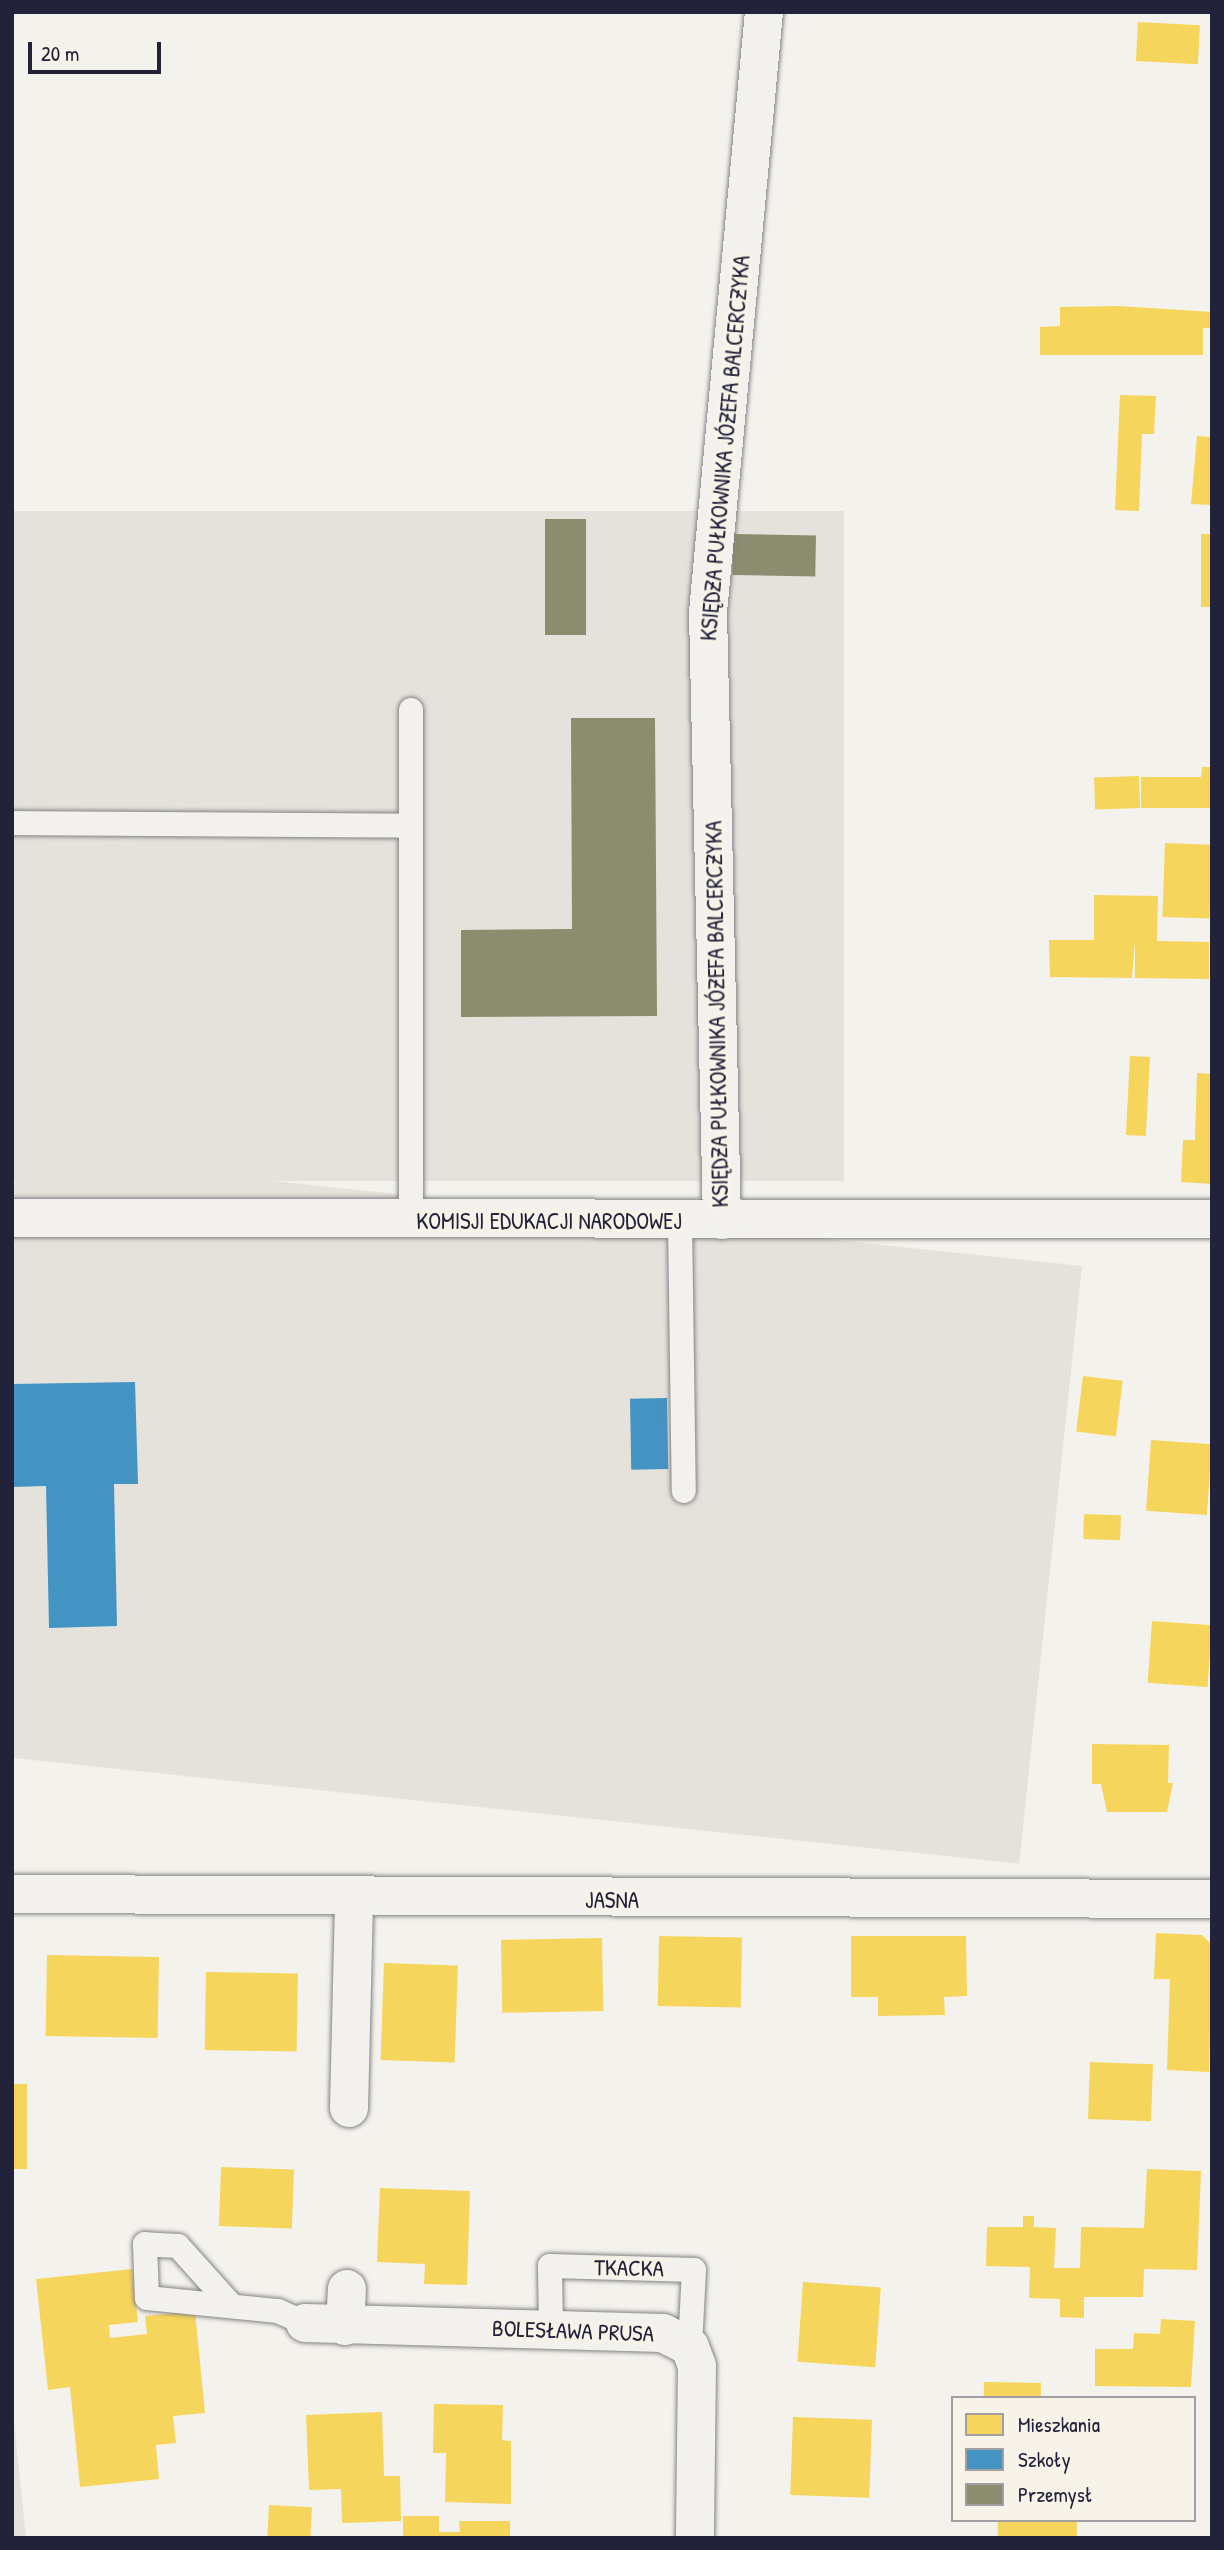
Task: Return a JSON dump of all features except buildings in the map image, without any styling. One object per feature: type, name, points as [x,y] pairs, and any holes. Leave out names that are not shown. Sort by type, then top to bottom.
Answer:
[{"type":"street","name":"KSIĘDZA PUŁKOWNIKA JÓZEFA BALCERCZYKA","points":[[722,1220],[708,612],[764,12]]},
{"type":"street","name":"KOMISJI EDUKACJI NARODOWEJ","points":[[12,1218],[411,1221],[1212,1219]]},
{"type":"street","name":"JASNA","points":[[12,1894],[354,1898],[1212,1899]]},
{"type":"street","points":[[349,2108],[354,1898]]},
{"type":"street","name":"BOLESŁAWA PRUSA","points":[[305,2323],[346,2307],[551,2330],[663,2333],[691,2347]]},
{"type":"street","points":[[691,2347],[697,2366],[695,2538]]},
{"type":"lane","points":[[411,710],[411,1221]]},
{"type":"lane","points":[[12,823],[411,826]]},
{"type":"lane","points":[[680,1220],[684,1491]]},
{"type":"lane","name":"TKACKA","points":[[551,2330],[550,2266],[694,2270],[691,2347]]},
{"type":"lane","points":[[231,2305],[305,2323]]},
{"type":"shaded area","points":[[12,511],[844,511],[844,1181],[12,1181]]},
{"type":"shaded area","points":[[18,1154],[1082,1266],[1019,1864],[12,1758],[12,1210]]},
{"type":"shaded area","points":[[12,2402],[26,2538],[12,2538]]}]
